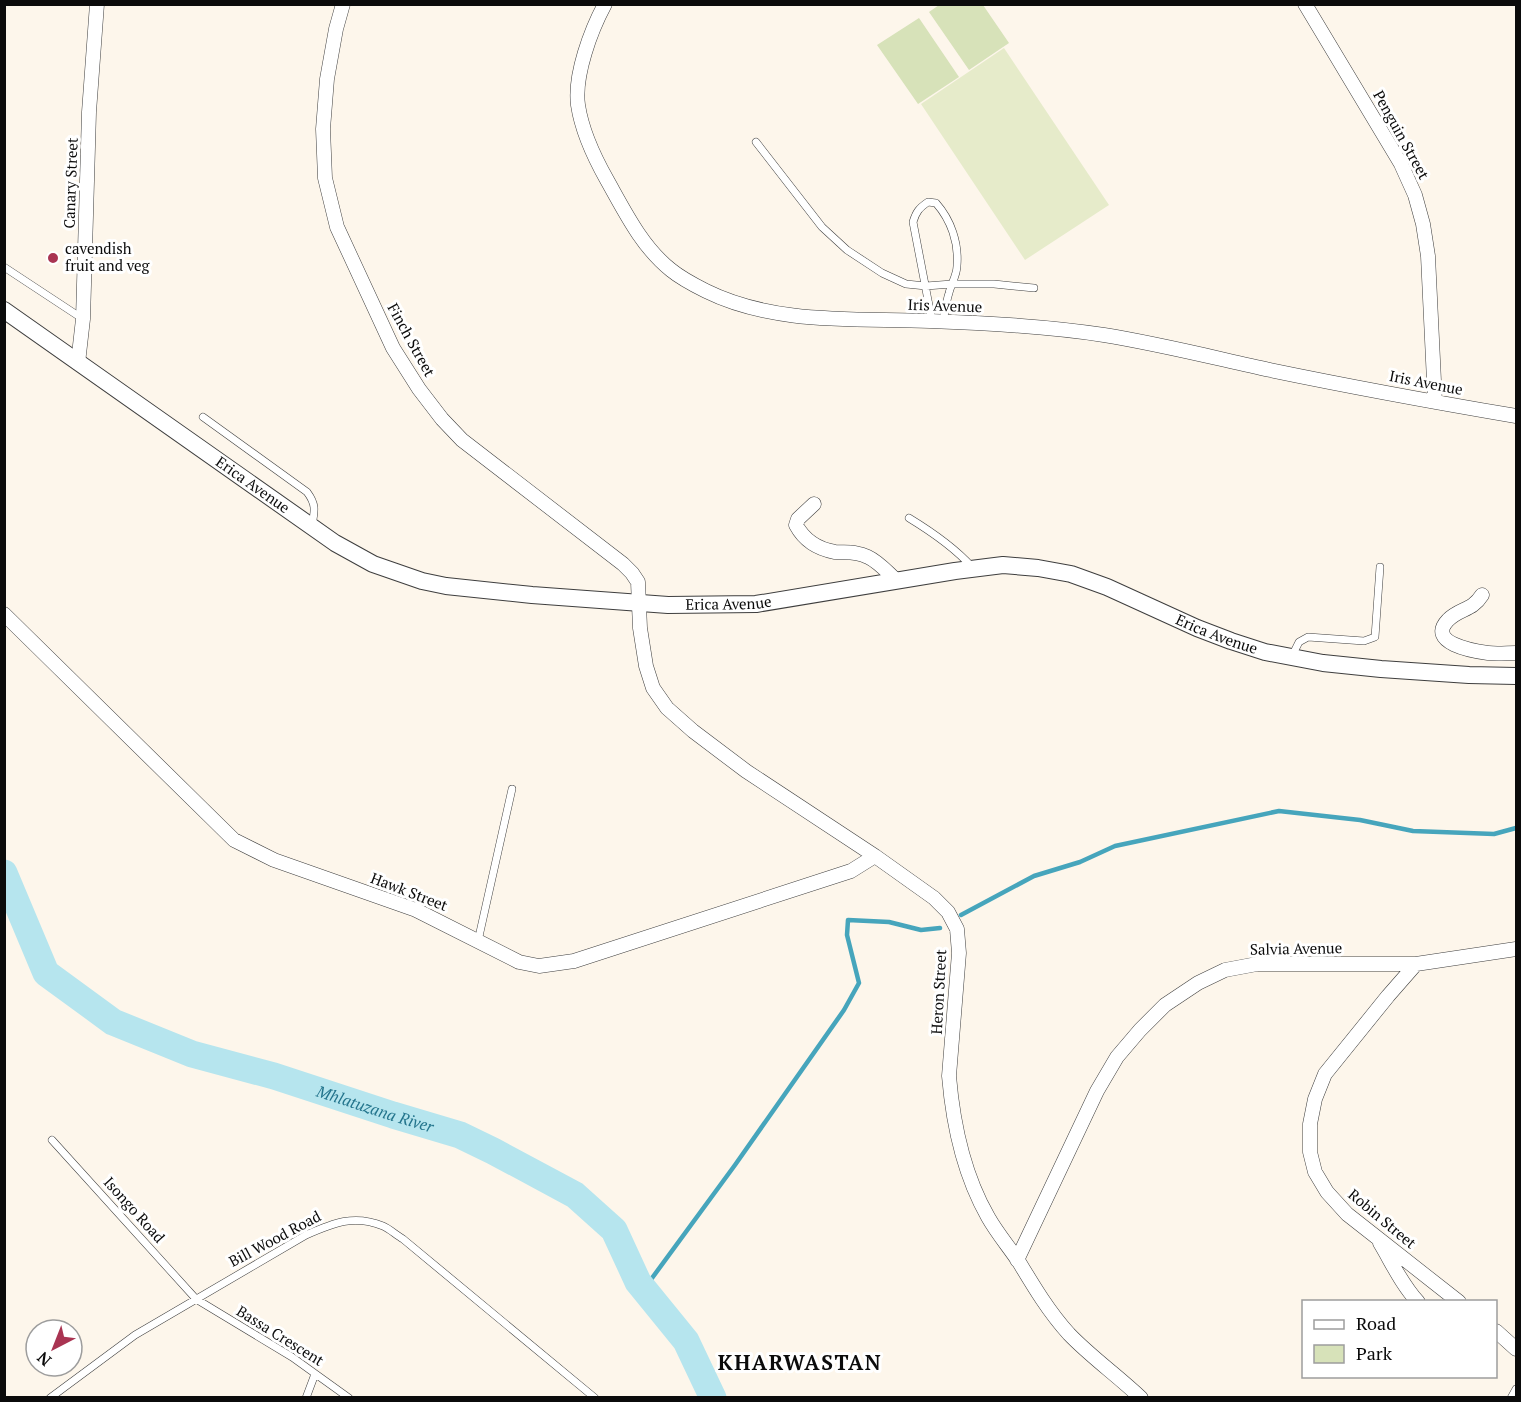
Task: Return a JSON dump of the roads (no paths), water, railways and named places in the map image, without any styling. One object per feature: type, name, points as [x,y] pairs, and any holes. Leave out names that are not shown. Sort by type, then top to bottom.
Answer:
[{"type":"street","name":"Canary Street","points":[[78,363],[83,320],[89,112],[97,4]]},
{"type":"street","name":"Finch Street","points":[[343,4],[327,79],[323,129],[325,178],[337,227],[393,348],[425,397],[462,440],[632,573],[638,582],[639,603]]},
{"type":"street","name":"Iris Avenue","points":[[605,4],[586,47],[580,75],[578,102],[585,134],[594,158],[631,222],[649,248],[670,270],[712,294],[743,306],[804,317],[1050,327],[1108,336],[1435,402],[1516,416]]},
{"type":"street","name":"Penguin Street","points":[[1305,4],[1401,164],[1415,195],[1428,256],[1435,402]]},
{"type":"street","name":"Erica Avenue","points":[[4,310],[336,543],[374,564],[446,586],[668,606],[756,604],[973,569],[1003,566],[1038,567],[1071,574],[1107,587],[1220,637],[1291,658],[1381,669],[1516,676]]},
{"type":"street","points":[[814,504],[798,519],[796,525],[807,540],[835,552],[859,553],[870,558],[897,581]]},
{"type":"street","points":[[1482,594],[1478,602],[1447,621],[1442,629],[1444,637],[1455,646],[1470,650],[1516,653]]},
{"type":"street","name":"Heron Street","points":[[639,603],[646,666],[653,688],[667,708],[746,771],[875,856],[934,898],[948,912],[957,929],[959,953],[949,1076],[954,1117],[964,1159],[978,1199],[988,1218],[1069,1334],[1141,1398]]},
{"type":"street","name":"Hawk Street","points":[[4,614],[234,840],[274,860],[416,910],[519,962],[538,966],[565,963],[851,871],[875,856]]},
{"type":"street","name":"Salvia Avenue","points":[[1017,1260],[1097,1091],[1117,1057],[1140,1029],[1165,1005],[1198,982],[1225,970],[1257,964],[1416,964],[1516,949]]},
{"type":"street","name":"Robin Street","points":[[1416,964],[1325,1074],[1315,1099],[1310,1124],[1310,1152],[1314,1172],[1327,1192],[1347,1215],[1456,1300]]},
{"type":"street","points":[[1378,1238],[1416,1300]]},
{"type":"street","points":[[1497,1332],[1507,1345]]},
{"type":"lane","points":[[756,142],[822,227],[847,250],[882,273],[906,284],[926,286],[994,284],[1034,288]]},
{"type":"lane","points":[[928,202],[936,203],[943,211],[954,235],[957,250],[957,267],[937,321],[926,286],[913,222],[920,207],[928,202]]},
{"type":"lane","points":[[4,267],[83,320]]},
{"type":"lane","points":[[203,417],[307,492],[314,506],[312,527]]},
{"type":"lane","points":[[909,518],[948,544],[973,569]]},
{"type":"lane","points":[[1291,658],[1299,642],[1308,637],[1364,641],[1375,637],[1380,567]]},
{"type":"lane","points":[[478,941],[512,789]]},
{"type":"lane","name":"Isongo Road","points":[[52,1140],[196,1299]]},
{"type":"lane","name":"Bill Wood Road","points":[[50,1398],[135,1335],[306,1235],[330,1224],[351,1220],[366,1221],[384,1227],[403,1239],[595,1398]]},
{"type":"lane","name":"Bassa Crescent","points":[[196,1299],[292,1357],[349,1398]]},
{"type":"lane","points":[[306,1398],[315,1374]]},
{"type":"lane","points":[[1511,1398],[1516,1389]]},
{"type":"waterway","points":[[961,915],[1034,876],[1080,862],[1115,846],[1279,811],[1360,820],[1413,831],[1494,834],[1516,828]]},
{"type":"waterway","name":"Mhlatuzana River","points":[[4,873],[46,973],[113,1022],[192,1054],[274,1076],[460,1135],[575,1195],[614,1230],[638,1282],[686,1341],[713,1398]]},
{"type":"waterway","points":[[644,1289],[844,1010],[859,983],[847,935],[848,920],[889,922],[921,930],[940,928]]},
{"type":"place","name":"cavendish fruit and veg","points":[[53,258]]},
{"type":"district","name":"KHARWASTAN","points":[[800,1363]]}]
